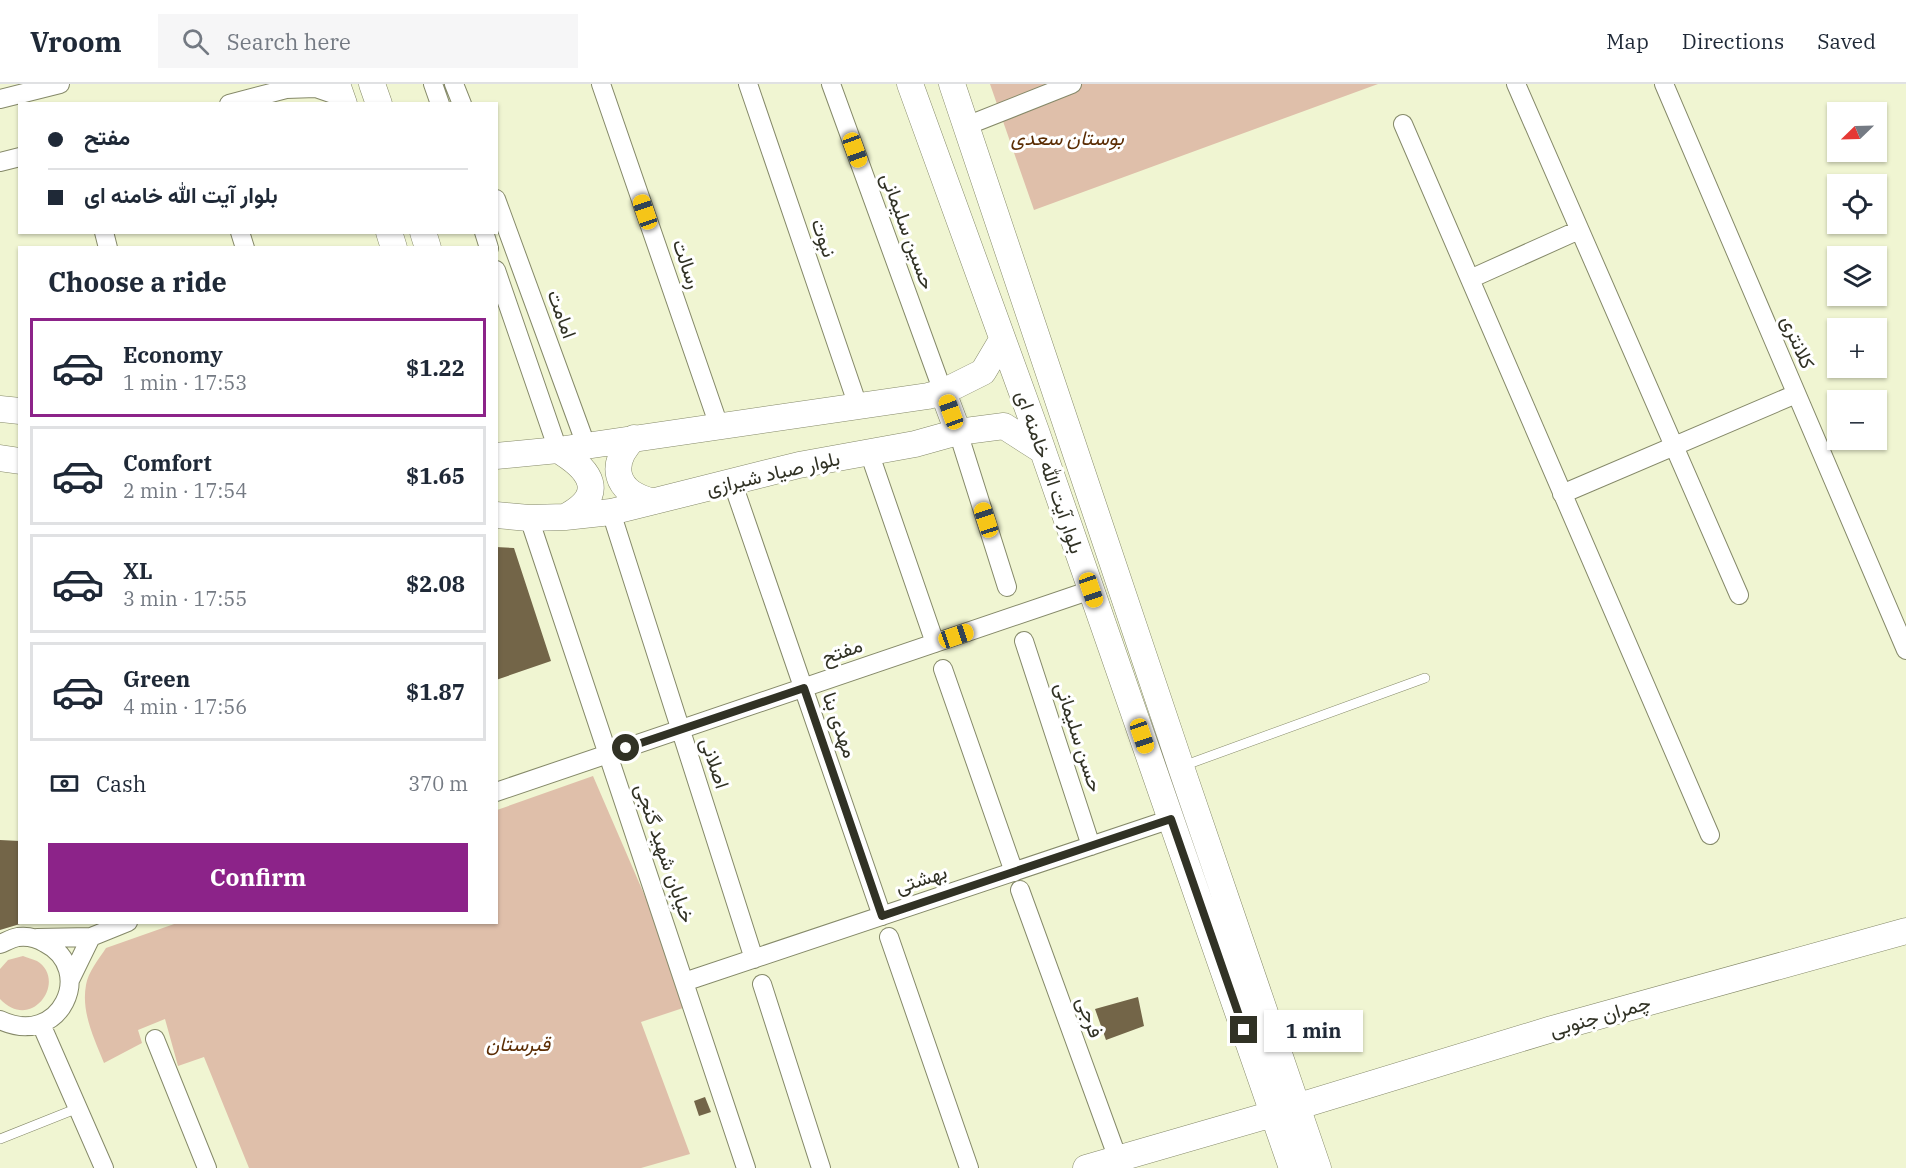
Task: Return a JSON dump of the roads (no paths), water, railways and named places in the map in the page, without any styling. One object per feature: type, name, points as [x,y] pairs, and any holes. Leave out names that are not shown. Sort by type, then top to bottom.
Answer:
[{"type":"main road","points":[[372,84],[378,102]]},
{"type":"main road","name":"بلوار آیت الله خامنه ای","points":[[910,84],[1043,451],[1171,819],[1285,1110],[1318,1168]]},
{"type":"main road","name":"بلوار آیت الله خامنه ای","points":[[952,84],[1181,767],[1285,1110],[1292,1168]]},
{"type":"main road","points":[[498,453],[558,450],[944,392],[983,372],[1002,340]]},
{"type":"main road","points":[[944,392],[958,432]]},
{"type":"main road","points":[[0,409],[18,411]]},
{"type":"main road","name":"بلوار صیاد شیرازی","points":[[498,515],[529,518],[565,517],[611,512],[799,465],[915,444],[958,432],[1004,426],[1043,451]]},
{"type":"main road","points":[[634,438],[624,448],[619,461],[619,476],[625,489],[637,498],[651,501]]},
{"type":"main road","points":[[558,450],[584,468],[590,483],[589,497],[581,508],[565,517]]},
{"type":"main road","points":[[0,458],[18,461]]},
{"type":"main road","name":"چمران جنوبی","points":[[1086,1168],[1131,1160],[1285,1110],[1552,1029],[1906,931]]},
{"type":"street","points":[[0,99],[60,84]]},
{"type":"street","points":[[433,84],[439,102]]},
{"type":"street","points":[[454,84],[461,102]]},
{"type":"street","name":"رسالت","points":[[601,84],[719,426]]},
{"type":"street","name":"نبوت","points":[[748,84],[858,406]]},
{"type":"street","name":"حسین سلیمانی","points":[[831,84],[944,392]]},
{"type":"street","points":[[966,126],[1072,84]]},
{"type":"street","points":[[1516,84],[1739,595]]},
{"type":"street","name":"کلانتری","points":[[1664,84],[1906,650]]},
{"type":"street","points":[[235,102],[287,86],[316,88],[341,95]]},
{"type":"street","points":[[1403,124],[1710,835]]},
{"type":"street","points":[[0,162],[18,158]]},
{"type":"street","name":"امامت","points":[[498,204],[586,445]]},
{"type":"street","points":[[1470,279],[1579,230]]},
{"type":"street","points":[[498,276],[558,450]]},
{"type":"street","points":[[1562,494],[1796,394]]},
{"type":"street","points":[[958,432],[1007,586]]},
{"type":"street","points":[[869,452],[935,643]]},
{"type":"street","name":"مهدی بنا","points":[[732,481],[882,916]]},
{"type":"street","name":"اصلانی","points":[[611,512],[754,959]]},
{"type":"street","name":"خیابان شهید گنجی","points":[[529,518],[746,1168]]},
{"type":"street","name":"مفتح","points":[[498,791],[1091,590]]},
{"type":"street","name":"حسن سلیمانی","points":[[1024,641],[1091,846]]},
{"type":"street","points":[[943,669],[1014,872]]},
{"type":"street","name":"بهشتی","points":[[684,982],[1171,819]]},
{"type":"street","name":"فرجی","points":[[1020,890],[1131,1160]]},
{"type":"street","points":[[0,944],[18,937],[92,937],[123,924]]},
{"type":"street","points":[[0,1020],[12,1026],[27,1027],[41,1024],[57,1014],[67,998],[70,980],[92,937]]},
{"type":"street","points":[[889,937],[969,1168]]},
{"type":"street","points":[[37,938],[54,947],[65,962],[70,980]]},
{"type":"street","points":[[762,984],[821,1168]]},
{"type":"street","points":[[41,1024],[105,1168]]},
{"type":"street","points":[[155,1040],[207,1168]]},
{"type":"lane","points":[[1181,767],[1425,678]]},
{"type":"lane","points":[[0,1139],[78,1108]]},
{"type":"park label","name":"بوستان سعدی","points":[[1067,138]]},
{"type":"park label","name":"قبرستان","points":[[518,1044]]}]
